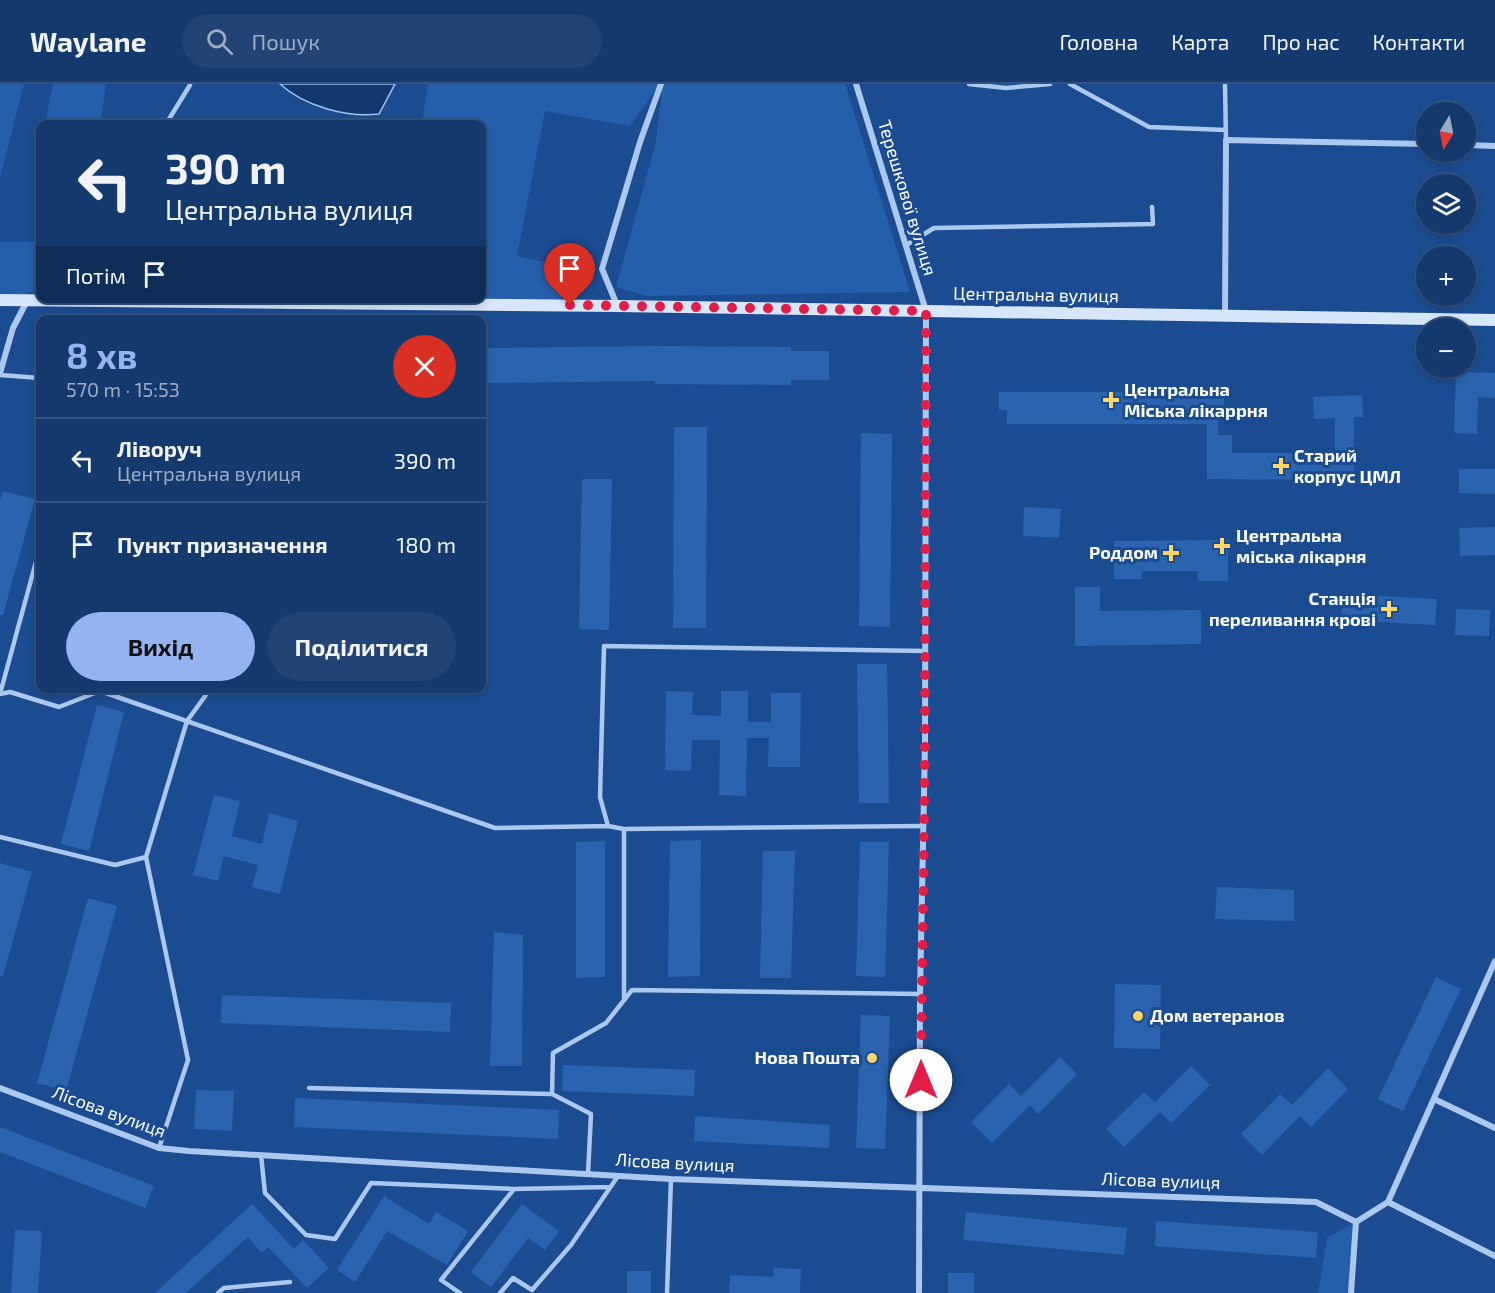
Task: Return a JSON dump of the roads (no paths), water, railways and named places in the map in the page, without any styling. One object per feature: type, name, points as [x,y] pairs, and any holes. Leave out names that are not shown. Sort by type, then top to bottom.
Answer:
[{"type":"main road","name":"Центральна вулиця","points":[[0,300],[36,301]]},
{"type":"main road","name":"Центральна вулиця","points":[[433,303],[1495,320]]},
{"type":"street","points":[[617,306],[602,269],[640,142],[662,84]]},
{"type":"street","name":"Терешкової вулиця","points":[[856,84],[889,194],[908,244],[926,311],[919,1293]]},
{"type":"street","points":[[1225,315],[1226,140],[1416,144]]},
{"type":"street","points":[[1476,145],[1495,146]]},
{"type":"street","points":[[0,374],[13,328],[27,301]]},
{"type":"street","points":[[1351,1293],[1356,1222],[1388,1202],[1495,961]]},
{"type":"street","name":"Лісова вулиця","points":[[0,1088],[159,1148],[671,1179],[1316,1202],[1356,1222]]},
{"type":"street","points":[[1434,1099],[1495,1128]]},
{"type":"street","points":[[1388,1202],[1495,1256]]},
{"type":"lane","points":[[969,84],[1006,88],[1015,85],[1050,84]]},
{"type":"lane","points":[[1070,84],[1149,127],[1226,130]]},
{"type":"lane","points":[[1225,84],[1226,140]]},
{"type":"lane","points":[[169,120],[190,86]]},
{"type":"lane","points":[[908,244],[934,228],[1153,224],[1152,207]]},
{"type":"lane","points":[[0,374],[36,378]]},
{"type":"lane","points":[[36,562],[0,694],[10,692],[59,707],[93,693]]},
{"type":"lane","points":[[608,826],[600,797],[604,646],[925,651]]},
{"type":"lane","points":[[108,693],[495,828],[924,826]]},
{"type":"lane","points":[[159,1148],[188,1060],[146,857],[187,721],[207,693]]},
{"type":"lane","points":[[624,829],[624,1000]]},
{"type":"lane","points":[[0,837],[115,865],[146,857]]},
{"type":"lane","points":[[552,1094],[553,1053],[606,1023],[633,990],[920,994]]},
{"type":"lane","points":[[309,1088],[552,1094],[591,1114],[588,1174]]},
{"type":"lane","points":[[261,1155],[265,1192],[306,1235],[335,1239],[370,1183],[514,1189],[610,1187]]},
{"type":"lane","points":[[500,1293],[513,1278],[532,1290],[571,1245],[618,1176]]},
{"type":"lane","points":[[667,1293],[671,1179]]},
{"type":"lane","points":[[460,1293],[441,1281],[514,1189]]},
{"type":"lane","points":[[218,1293],[224,1288],[290,1282]]},
{"type":"place","name":"Центральна Міська лікаррня","points":[[1111,400]]},
{"type":"place","name":"Старий корпус ЦМЛ","points":[[1281,466]]},
{"type":"place","name":"Центральна міська лікарня","points":[[1222,546]]},
{"type":"place","name":"Роддом","points":[[1171,553]]},
{"type":"place","name":"Станція переливання крові","points":[[1389,609]]},
{"type":"place","name":"Дом ветеранов","points":[[1138,1016]]},
{"type":"place","name":"Нова Пошта","points":[[872,1058]]}]
